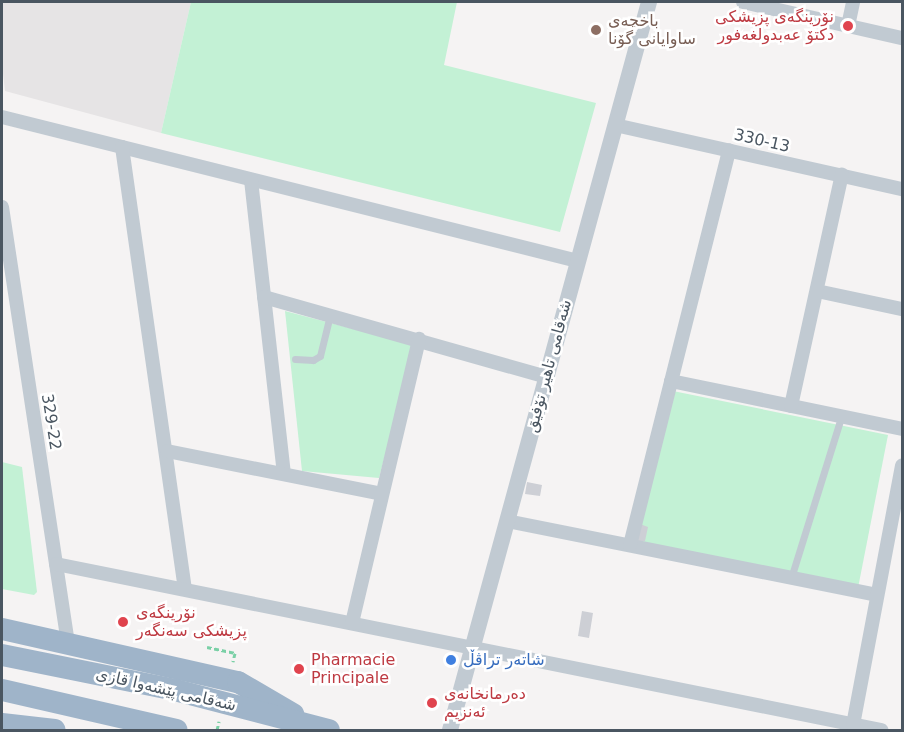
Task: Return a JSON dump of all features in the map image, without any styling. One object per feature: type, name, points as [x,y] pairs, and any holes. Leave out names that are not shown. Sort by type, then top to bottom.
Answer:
[{"type":"highway","points":[[2,628],[238,682],[276,702],[306,723]]},
{"type":"highway","name":"شەقامی پێشەوا قازی","points":[[2,655],[175,690],[329,730]]},
{"type":"highway","points":[[2,690],[176,730]]},
{"type":"highway","points":[[2,724],[54,730]]},
{"type":"street","name":"شەقامی تاهیر تۆفیق","points":[[450,730],[649,2]]},
{"type":"street","points":[[743,2],[903,38]]},
{"type":"street","points":[[848,26],[854,2]]},
{"type":"street","points":[[2,117],[578,261]]},
{"type":"street","name":"330-13","points":[[615,125],[903,189]]},
{"type":"street","points":[[122,147],[185,589]]},
{"type":"street","points":[[630,545],[729,150]]},
{"type":"street","points":[[791,406],[843,175]]},
{"type":"street","points":[[251,180],[284,472]]},
{"type":"street","name":"329-22","points":[[2,207],[6,261],[68,643]]},
{"type":"street","points":[[817,291],[903,309]]},
{"type":"street","points":[[264,297],[547,376]]},
{"type":"street","points":[[352,623],[419,339]]},
{"type":"street","points":[[671,381],[903,429]]},
{"type":"street","points":[[167,451],[284,472],[382,494]]},
{"type":"street","points":[[852,725],[903,466]]},
{"type":"street","points":[[507,521],[877,595]]},
{"type":"street","points":[[56,564],[881,730]]},
{"type":"lane","points":[[295,359],[312,360],[320,356],[330,315]]},
{"type":"lane","points":[[791,578],[842,417]]},
{"type":"path","points":[[207,647],[235,653]]},
{"type":"shaded area","points":[[2,2],[191,2],[161,133],[5,91],[2,65]]},
{"type":"green space","points":[[191,2],[457,2],[444,65],[596,103],[560,232],[161,133]]},
{"type":"green space","points":[[285,311],[414,345],[379,478],[302,471]]},
{"type":"green space","points":[[673,391],[888,435],[858,588],[636,541]]},
{"type":"green space","points":[[2,462],[22,467],[37,592],[34,595],[2,589]]},
{"type":"building","points":[[527,482],[542,485],[540,496],[525,494]]},
{"type":"building","points":[[640,524],[648,527],[645,541],[636,541]]},
{"type":"building","points":[[582,611],[593,613],[589,638],[578,636]]},
{"type":"place","name":"نۆرینگەی پزیشکی دکتۆ عەبدولغەفور","points":[[848,26]]},
{"type":"place","name":"باخچەی ساوایانی گۆنا","points":[[596,30]]},
{"type":"place","name":"نۆرینگەی پزیشکی سەنگەر","points":[[123,622]]},
{"type":"place","name":"شاتەر تراڤڵ","points":[[451,660]]},
{"type":"place","name":"Pharmacie Principale","points":[[299,669]]},
{"type":"place","name":"دەرمانخانەی ئەنزیم","points":[[432,703]]}]
